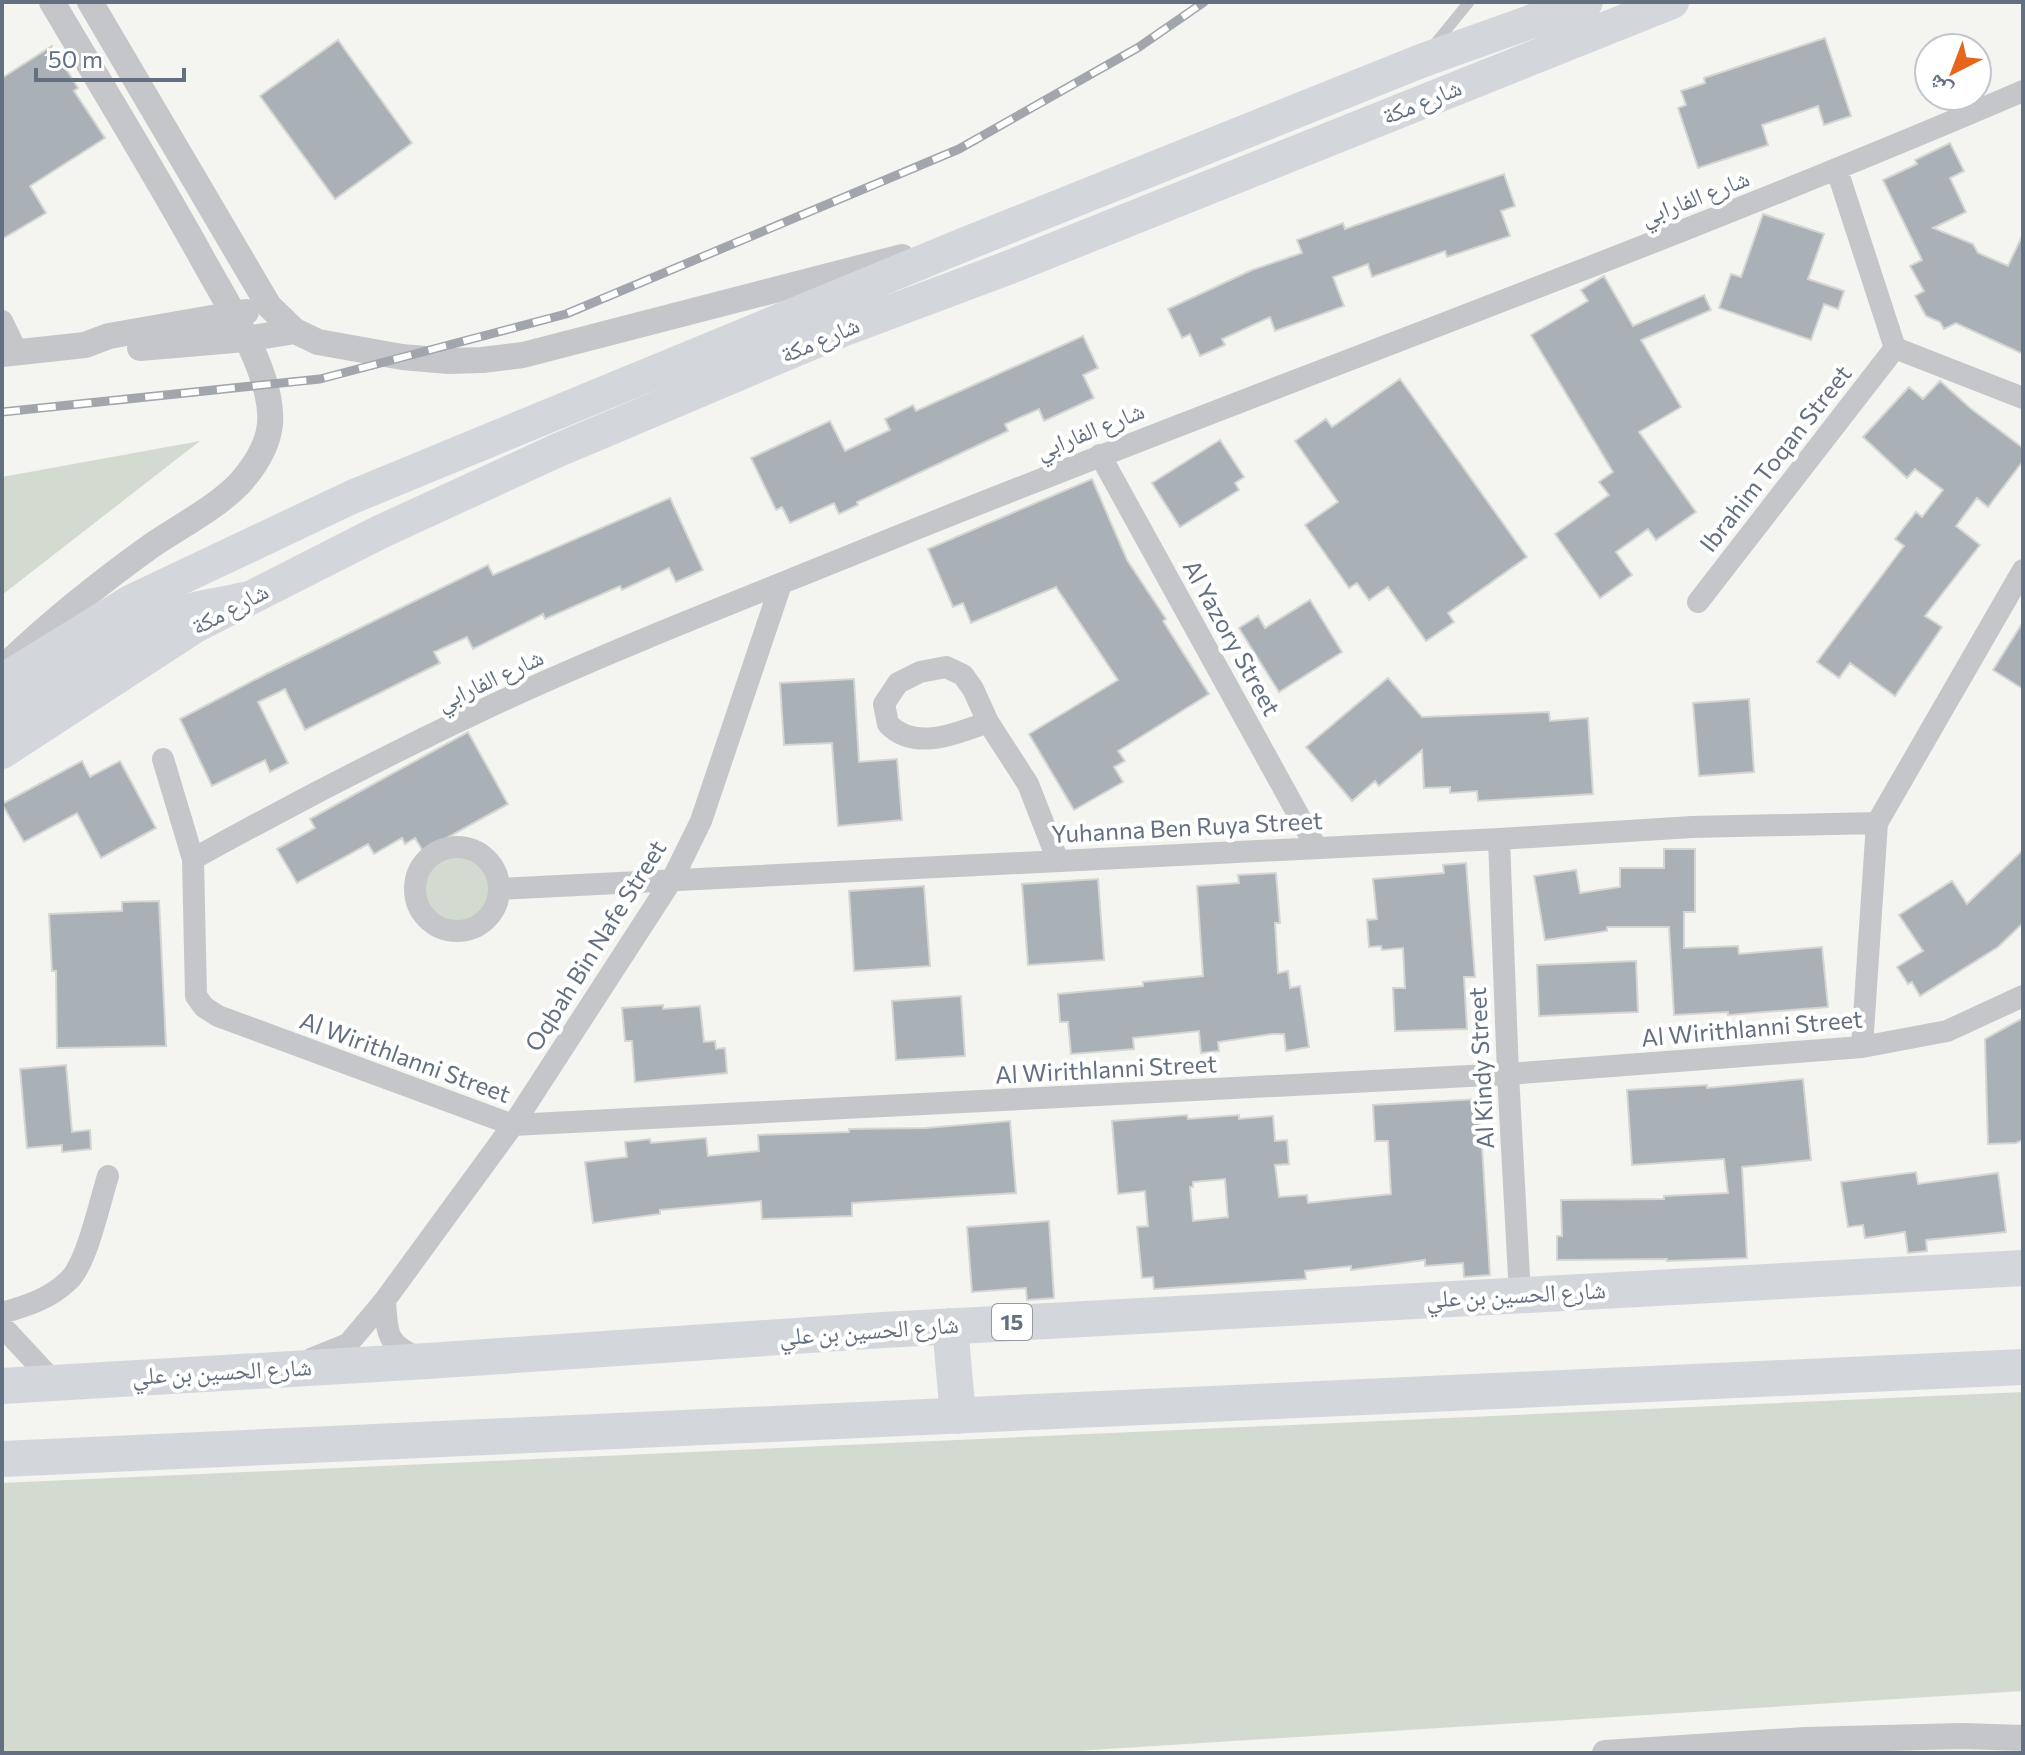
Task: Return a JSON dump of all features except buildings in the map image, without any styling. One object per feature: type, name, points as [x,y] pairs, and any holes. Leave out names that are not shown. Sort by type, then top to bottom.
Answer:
[{"type":"highway","points":[[2,715],[92,657],[153,626],[194,610],[244,600]]},
{"type":"highway","name":"شارع الحسين بن علي","points":[[2,1386],[950,1326],[2023,1268]]},
{"type":"highway","points":[[950,1326],[958,1416]]},
{"type":"highway","points":[[2,1459],[2023,1367]]},
{"type":"main road","name":"شارع مكة","points":[[2,681],[132,601],[352,497],[963,245],[1421,61],[1586,2]]},
{"type":"main road","name":"شارع مكة","points":[[2,752],[195,626],[380,532],[556,451],[855,325],[1010,267],[1672,2]]},
{"type":"street","points":[[2,669],[33,638],[82,598],[238,484],[251,469],[267,439],[270,422],[264,385],[246,339],[150,166],[52,2]]},
{"type":"street","points":[[90,2],[269,306],[295,331],[318,342],[375,354],[449,361],[482,360],[536,352],[883,262],[963,245]]},
{"type":"street","name":"شارع الفارابي","points":[[193,859],[263,820],[494,705],[629,645],[1100,455],[1837,170],[2023,91]]},
{"type":"street","points":[[1837,170],[1895,348],[2023,398]]},
{"type":"street","points":[[2,321],[9,353],[85,345],[109,336],[269,306]]},
{"type":"street","points":[[85,345],[114,350],[246,339],[295,331]]},
{"type":"street","name":"Ibrahim Toqan Street","points":[[1698,602],[1895,348]]},
{"type":"street","name":"Al Yazory Street","points":[[1100,455],[1316,847]]},
{"type":"street","points":[[1862,1047],[1877,823],[2023,570]]},
{"type":"street","name":"Oqbah Bin Nafe Street","points":[[284,1369],[348,1344],[385,1300],[513,1125],[673,878],[701,821],[781,584]]},
{"type":"street","points":[[988,722],[941,737],[909,738],[888,724],[884,704],[898,683],[920,672],[946,667],[963,675],[988,722],[1028,784],[1058,861]]},
{"type":"street","points":[[163,759],[193,859]]},
{"type":"street","name":"Yuhanna Ben Ruya Street","points":[[499,889],[1692,827],[1877,823]]},
{"type":"street","name":"Al Kindy Street","points":[[1499,839],[1520,1295]]},
{"type":"street","name":"Al Wirithlanni Street","points":[[193,859],[196,996],[204,1007],[218,1016],[513,1125],[1508,1074],[1862,1047],[1947,1031],[2023,996]]},
{"type":"street","points":[[54,1382],[4,1330],[71,1279],[86,1248],[108,1176]]},
{"type":"street","points":[[385,1300],[388,1335],[396,1349],[427,1361]]},
{"type":"street","points":[[1605,1753],[1806,1746],[1962,1736],[2023,1738]]},
{"type":"lane","points":[[1421,61],[1469,2]]},
{"type":"shaded area","points":[[200,441],[2,595],[2,477]]},
{"type":"shaded area","points":[[457,852],[471,855],[483,863],[491,875],[494,889],[491,903],[483,915],[471,923],[457,926],[443,923],[431,915],[423,903],[420,889],[423,875],[431,863],[443,855]]},
{"type":"shaded area","points":[[2023,1392],[2023,1691],[1045,1753],[2,1753],[2,1483]]},
{"type":"railway","points":[[2,412],[320,379],[566,314],[959,149],[1139,47],[1204,2]]}]
